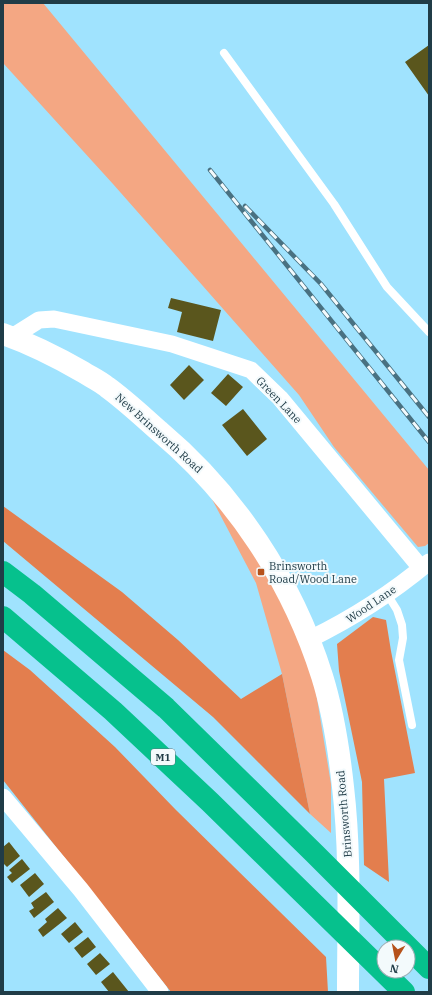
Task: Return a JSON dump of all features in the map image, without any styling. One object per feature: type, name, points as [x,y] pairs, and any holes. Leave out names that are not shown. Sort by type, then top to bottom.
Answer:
[{"type":"highway","points":[[3,572],[32,594],[166,708],[314,852],[429,968]]},
{"type":"highway","name":"M1","points":[[3,617],[113,710],[210,802],[404,992]]},
{"type":"main road","name":"New Brinsworth Road","points":[[8,336],[60,359],[106,386],[176,445],[204,473],[249,528],[269,558],[292,599],[310,639]]},
{"type":"main road","name":"Brinsworth Road","points":[[310,639],[328,696],[334,723],[344,788],[348,852],[348,992]]},
{"type":"street","name":"Green Lane","points":[[8,336],[39,320],[54,318],[172,344],[251,370],[285,404],[425,565]]},
{"type":"street","name":"Wood Lane","points":[[310,639],[340,625],[387,594],[425,565]]},
{"type":"street","points":[[3,797],[81,890],[160,992]]},
{"type":"lane","points":[[224,53],[334,204],[387,287],[429,332]]},
{"type":"lane","points":[[387,594],[397,610],[402,625],[403,638],[400,660],[412,725]]},
{"type":"shaded area","points":[[3,3],[43,3],[429,470],[429,543],[425,546],[418,547],[334,447],[299,395],[113,184],[3,63]]},
{"type":"shaded area","points":[[204,484],[238,528],[291,612],[314,680],[331,784],[331,833],[310,814],[282,674],[256,583]]},
{"type":"shaded area","points":[[3,506],[122,592],[178,640],[241,699],[282,674],[310,814],[213,717],[3,541]]},
{"type":"shaded area","points":[[373,617],[386,620],[415,773],[384,779],[389,882],[364,865],[362,782],[339,671],[337,644]]},
{"type":"shaded area","points":[[3,650],[30,670],[115,747],[176,810],[326,957],[328,992],[171,992],[3,780]]},
{"type":"building","points":[[429,45],[429,96],[405,62]]},
{"type":"building","points":[[171,298],[221,310],[213,341],[177,332],[182,312],[168,308]]},
{"type":"building","points":[[189,365],[204,380],[184,400],[170,385]]},
{"type":"building","points":[[228,374],[243,387],[226,406],[211,393]]},
{"type":"building","points":[[243,409],[267,439],[247,456],[222,425]]},
{"type":"building","points":[[9,842],[20,856],[7,867],[3,863],[3,847]]},
{"type":"building","points":[[22,859],[30,869],[12,883],[7,877],[12,873],[9,870]]},
{"type":"building","points":[[35,873],[44,884],[29,897],[20,885]]},
{"type":"building","points":[[46,892],[54,902],[34,918],[29,911],[34,908],[31,903]]},
{"type":"building","points":[[58,908],[67,918],[43,937],[38,930],[47,922],[45,919]]},
{"type":"building","points":[[75,922],[83,932],[69,943],[61,934]]},
{"type":"building","points":[[88,937],[96,947],[82,958],[74,948]]},
{"type":"building","points":[[100,953],[110,964],[96,975],[87,964]]},
{"type":"building","points":[[113,972],[129,992],[109,992],[101,982]]},
{"type":"railway","points":[[210,170],[429,442]]},
{"type":"railway","points":[[245,206],[321,284],[429,417]]},
{"type":"place","name":"Brinsworth Road/Wood Lane","points":[[261,572]]}]
